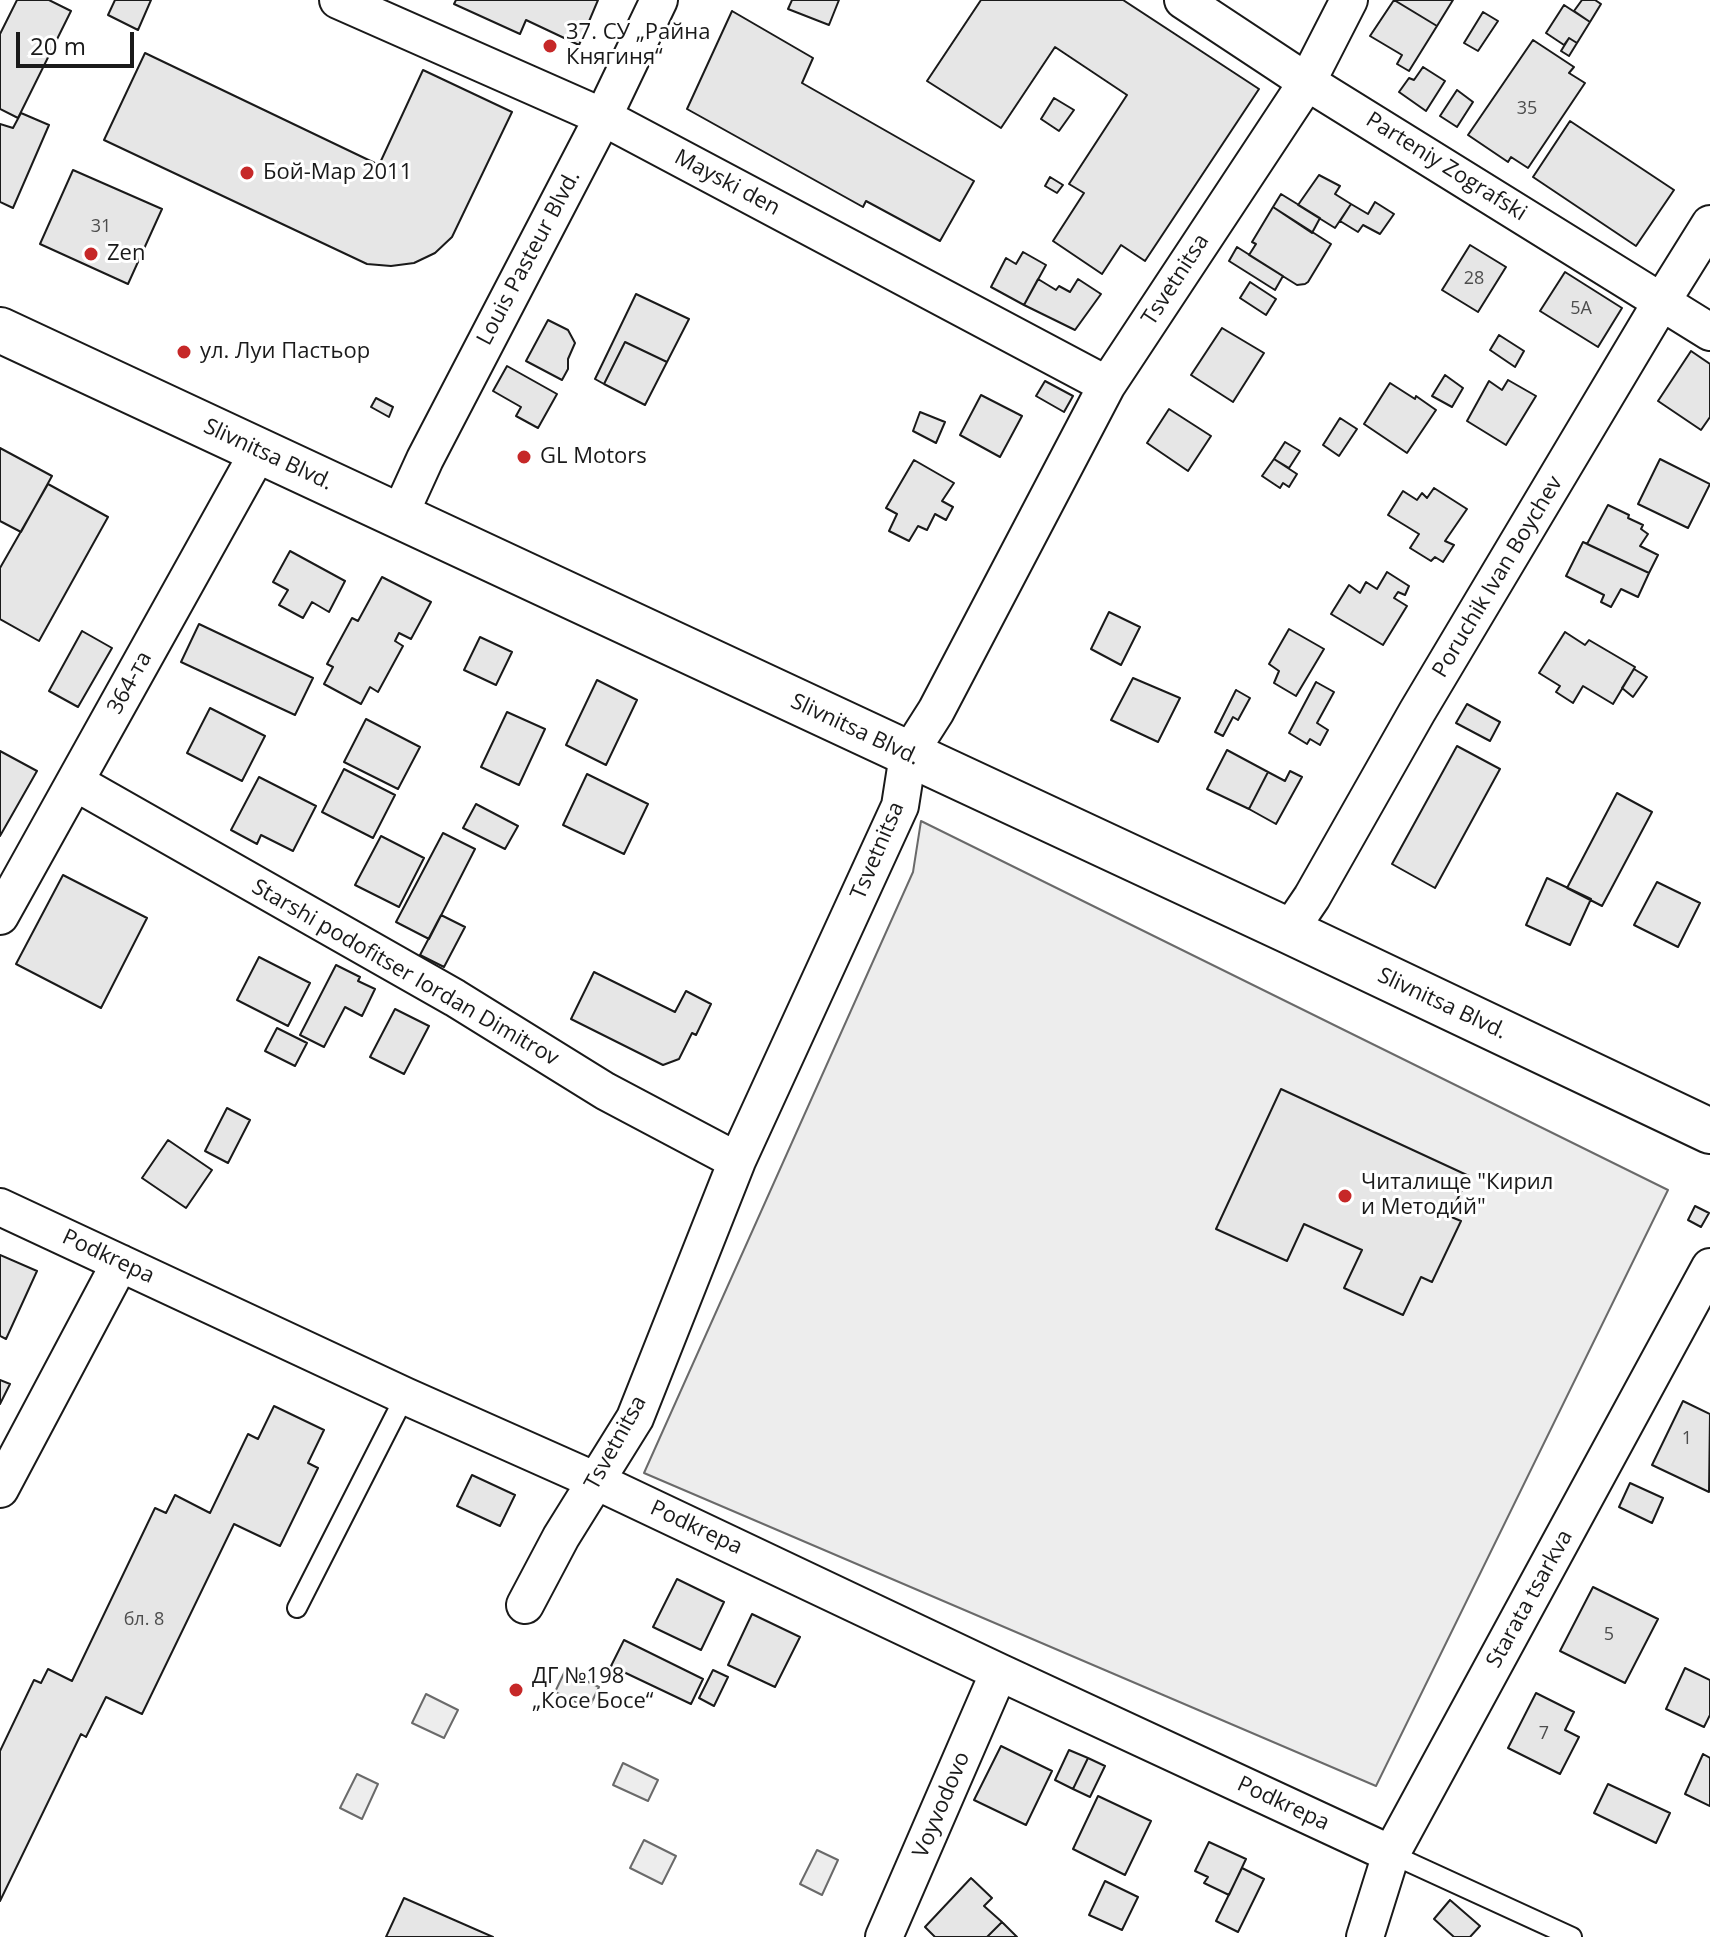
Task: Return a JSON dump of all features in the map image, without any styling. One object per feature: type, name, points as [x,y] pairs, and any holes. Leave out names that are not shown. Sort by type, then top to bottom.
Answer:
[{"type":"main road","name":"Slivnitsa Blvd.","points":[[0,330],[1289,931],[1710,1131]]},
{"type":"street","name":"Mayski den","points":[[338,0],[603,117],[1107,385]]},
{"type":"street","name":"Louis Pasteur Blvd.","points":[[399,516],[431,446],[603,117],[659,0]]},
{"type":"street","name":"Parteniy Zografski","points":[[1183,0],[1307,82],[1710,332]]},
{"type":"street","name":"Tsvetnitsa","points":[[525,1605],[561,1537],[635,1418],[737,1161],[900,806],[908,755],[936,711],[1107,385],[1307,82],[1349,0]]},
{"type":"street","name":"Poruchik Ivan Boychev","points":[[1289,931],[1710,224]]},
{"type":"street","name":"364-та","points":[[0,916],[259,451]]},
{"type":"street","name":"Starshi podofitser Iordan Dimitrov","points":[[75,782],[455,998],[605,1091],[737,1161]]},
{"type":"street","name":"Podkrepa","points":[[0,1207],[405,1396],[596,1481],[1391,1854]]},
{"type":"street","points":[[0,1489],[120,1263]]},
{"type":"street","name":"Starata tsarkva","points":[[1365,1937],[1391,1854],[1710,1267]]},
{"type":"street","name":"Voyvodovo","points":[[884,1937],[999,1672]]},
{"type":"lane","points":[[297,1608],[405,1396]]},
{"type":"lane","points":[[1391,1854],[1572,1937]]},
{"type":"shaded area","points":[[921,821],[1668,1190],[1376,1786],[644,1473],[913,872]]},
{"type":"shaded area","points":[[565,1671],[599,1687],[589,1708],[555,1692]]},
{"type":"shaded area","points":[[426,1694],[458,1710],[444,1738],[412,1723]]},
{"type":"shaded area","points":[[623,1763],[658,1780],[648,1801],[613,1785]]},
{"type":"shaded area","points":[[357,1774],[378,1784],[362,1819],[340,1808]]},
{"type":"shaded area","points":[[644,1840],[676,1856],[662,1884],[630,1868]]},
{"type":"shaded area","points":[[817,1850],[838,1860],[822,1895],[800,1884]]},
{"type":"building","points":[[17,0],[49,0],[71,11],[18,118],[0,109],[0,34]]},
{"type":"building","points":[[115,0],[151,0],[138,30],[108,15]]},
{"type":"building","points":[[456,0],[598,0],[579,45],[526,20],[520,34],[454,4]]},
{"type":"building","points":[[792,0],[839,0],[829,25],[788,9]]},
{"type":"building","points":[[981,0],[1123,0],[1259,89],[1145,261],[1121,245],[1102,274],[1053,241],[1084,193],[1069,184],[1127,95],[1055,47],[1001,128],[927,81]]},
{"type":"building","points":[[1394,0],[1453,0],[1437,26]]},
{"type":"building","points":[[1394,0],[1437,26],[1409,71],[1397,64],[1402,55],[1370,36]]},
{"type":"building","points":[[1582,0],[1595,0],[1601,4],[1590,22],[1574,11]]},
{"type":"building","points":[[1564,5],[1590,22],[1577,43],[1569,38],[1564,45],[1546,33]]},
{"type":"building","points":[[732,11],[813,58],[802,83],[974,181],[940,241],[866,201],[863,207],[687,109]]},
{"type":"building","points":[[1483,12],[1498,21],[1478,51],[1464,43]]},
{"type":"building","points":[[1569,38],[1577,43],[1569,56],[1561,51]]},
{"type":"building","points":[[1533,40],[1574,67],[1569,73],[1585,83],[1528,168],[1511,157],[1508,162],[1468,135]]},
{"type":"building","points":[[145,53],[379,165],[423,70],[512,112],[452,237],[435,253],[414,263],[391,266],[367,264],[104,140]]},
{"type":"building","points":[[1423,67],[1445,81],[1426,111],[1399,92],[1409,78],[1414,80]]},
{"type":"building","points":[[1457,90],[1473,102],[1457,127],[1440,116]]},
{"type":"building","points":[[1054,98],[1074,110],[1059,131],[1041,119]]},
{"type":"building","points":[[21,113],[49,125],[13,208],[0,202],[0,124],[13,128]]},
{"type":"building","points":[[1570,121],[1674,190],[1636,246],[1533,177]]},
{"type":"building","points":[[73,170],[162,209],[128,284],[40,244]]},
{"type":"building","points":[[1319,175],[1340,186],[1335,194],[1351,204],[1335,228],[1298,205]]},
{"type":"building","points":[[1050,177],[1063,185],[1057,193],[1045,186]]},
{"type":"building","points":[[1281,194],[1320,218],[1312,233],[1273,207]]},
{"type":"building","points":[[1375,202],[1394,214],[1380,234],[1363,225],[1358,232],[1340,221],[1351,204],[1368,214]]},
{"type":"building","points":[[1273,207],[1331,244],[1305,284],[1297,285],[1249,255],[1256,244],[1252,242]]},
{"type":"building","points":[[1470,245],[1506,267],[1478,312],[1442,290]]},
{"type":"building","points":[[1237,247],[1283,276],[1275,290],[1229,261]]},
{"type":"building","points":[[1023,252],[1046,265],[1024,305],[991,287],[1006,258],[1016,264]]},
{"type":"building","points":[[1565,272],[1622,308],[1598,347],[1540,311]]},
{"type":"building","points":[[1038,279],[1056,290],[1059,286],[1070,292],[1078,279],[1101,294],[1075,330],[1024,305]]},
{"type":"building","points":[[1250,282],[1276,299],[1266,315],[1240,298]]},
{"type":"building","points":[[636,294],[689,319],[667,362],[625,342],[604,384],[595,379]]},
{"type":"building","points":[[548,320],[568,330],[575,343],[562,380],[526,361]]},
{"type":"building","points":[[1222,328],[1264,353],[1233,402],[1191,375]]},
{"type":"building","points":[[1499,335],[1524,351],[1515,367],[1490,350]]},
{"type":"building","points":[[625,342],[667,362],[645,405],[604,384]]},
{"type":"building","points":[[1691,351],[1710,364],[1710,417],[1701,430],[1658,401]]},
{"type":"building","points":[[507,366],[557,394],[538,428],[516,416],[521,407],[493,391]]},
{"type":"building","points":[[1445,375],[1463,388],[1452,407],[1432,396]]},
{"type":"building","points":[[1508,380],[1536,396],[1506,445],[1467,421],[1489,381],[1502,390]]},
{"type":"building","points":[[1045,381],[1073,396],[1064,412],[1036,396]]},
{"type":"building","points":[[1390,383],[1436,410],[1407,453],[1364,424]]},
{"type":"building","points":[[981,395],[1022,416],[1000,457],[960,435]]},
{"type":"building","points":[[376,398],[393,407],[389,417],[371,407]]},
{"type":"building","points":[[1169,409],[1211,436],[1188,471],[1147,443]]},
{"type":"building","points":[[920,412],[945,422],[936,443],[913,431]]},
{"type":"building","points":[[1340,418],[1357,429],[1339,456],[1323,445]]},
{"type":"building","points":[[1285,442],[1300,451],[1289,468],[1274,459]]},
{"type":"building","points":[[0,448],[52,476],[21,532],[0,521]]},
{"type":"building","points":[[1274,459],[1297,474],[1289,487],[1283,483],[1280,488],[1262,476]]},
{"type":"building","points":[[1660,459],[1710,484],[1688,528],[1638,504]]},
{"type":"building","points":[[914,460],[954,483],[942,501],[953,507],[946,520],[935,514],[927,530],[918,526],[909,541],[889,531],[897,514],[886,508]]},
{"type":"building","points":[[48,484],[108,517],[39,641],[0,619],[0,568]]},
{"type":"building","points":[[1434,488],[1467,509],[1445,541],[1454,545],[1443,562],[1435,557],[1431,561],[1410,548],[1419,534],[1388,515],[1403,491],[1417,500],[1422,493],[1427,498]]},
{"type":"building","points":[[1608,505],[1643,525],[1641,529],[1648,534],[1640,546],[1658,555],[1649,573],[1587,544]]},
{"type":"building","points":[[1583,542],[1649,573],[1638,597],[1621,589],[1611,607],[1601,602],[1604,595],[1566,576]]},
{"type":"building","points":[[290,551],[345,581],[329,612],[312,602],[303,618],[279,605],[288,590],[273,582]]},
{"type":"building","points":[[1387,572],[1409,586],[1405,595],[1398,592],[1394,598],[1407,606],[1383,645],[1331,614],[1349,585],[1360,593],[1366,582],[1377,589]]},
{"type":"building","points":[[382,577],[431,602],[411,639],[399,633],[395,641],[403,646],[378,692],[370,687],[361,704],[324,684],[333,667],[327,664],[352,618],[358,621]]},
{"type":"building","points":[[1109,612],[1140,627],[1121,665],[1091,649]]},
{"type":"building","points":[[199,624],[313,678],[295,715],[181,662]]},
{"type":"building","points":[[1289,629],[1324,649],[1296,696],[1274,683],[1279,671],[1269,664]]},
{"type":"building","points":[[82,631],[112,648],[78,707],[49,691]]},
{"type":"building","points":[[1565,632],[1585,645],[1589,640],[1635,667],[1613,704],[1583,686],[1573,703],[1556,692],[1560,686],[1539,673]]},
{"type":"building","points":[[480,637],[512,652],[496,685],[464,670]]},
{"type":"building","points":[[1634,669],[1647,677],[1633,697],[1622,688]]},
{"type":"building","points":[[1133,678],[1180,698],[1158,742],[1111,720]]},
{"type":"building","points":[[597,680],[637,700],[606,765],[566,745]]},
{"type":"building","points":[[1316,682],[1334,692],[1317,723],[1328,730],[1320,745],[1310,739],[1307,744],[1289,733]]},
{"type":"building","points":[[1236,690],[1250,698],[1238,720],[1233,717],[1223,736],[1215,732]]},
{"type":"building","points":[[1467,704],[1500,722],[1490,741],[1456,723]]},
{"type":"building","points":[[210,708],[265,736],[242,781],[187,753]]},
{"type":"building","points":[[507,712],[545,729],[519,785],[481,767]]},
{"type":"building","points":[[366,719],[420,747],[398,789],[344,762]]},
{"type":"building","points":[[1457,746],[1500,769],[1435,888],[1392,864]]},
{"type":"building","points":[[1227,750],[1268,772],[1249,809],[1207,789]]},
{"type":"building","points":[[0,751],[37,771],[0,836]]},
{"type":"building","points":[[344,769],[395,795],[373,838],[322,812]]},
{"type":"building","points":[[1290,771],[1302,777],[1276,824],[1249,809],[1268,772],[1285,781]]},
{"type":"building","points":[[587,774],[648,804],[624,854],[563,825]]},
{"type":"building","points":[[259,777],[316,806],[293,851],[261,835],[257,844],[231,830]]},
{"type":"building","points":[[1617,793],[1652,812],[1602,906],[1567,888]]},
{"type":"building","points":[[476,804],[518,826],[505,849],[463,828]]},
{"type":"building","points":[[443,833],[475,849],[429,939],[396,922]]},
{"type":"building","points":[[381,836],[424,858],[399,907],[355,885]]},
{"type":"building","points":[[63,875],[147,918],[101,1008],[16,964]]},
{"type":"building","points":[[1547,878],[1591,899],[1570,945],[1526,925]]},
{"type":"building","points":[[1657,882],[1700,903],[1678,947],[1634,925]]},
{"type":"building","points":[[441,915],[465,927],[444,967],[420,955]]},
{"type":"building","points":[[259,957],[310,983],[288,1026],[237,1000]]},
{"type":"building","points":[[336,965],[375,989],[362,1016],[345,1007],[324,1047],[300,1035]]},
{"type":"building","points":[[594,972],[675,1012],[686,991],[711,1004],[696,1035],[692,1033],[679,1059],[663,1065],[571,1019]]},
{"type":"building","points":[[395,1009],[429,1026],[404,1074],[370,1057]]},
{"type":"building","points":[[277,1028],[307,1043],[295,1066],[265,1051]]},
{"type":"building","name":"Читалище \"Кирил и Методий\"","points":[[1281,1089],[1469,1176],[1449,1216],[1461,1221],[1432,1282],[1421,1277],[1403,1315],[1344,1288],[1362,1250],[1304,1224],[1287,1261],[1216,1229]]},
{"type":"building","points":[[227,1108],[250,1120],[228,1163],[205,1151]]},
{"type":"building","points":[[168,1140],[212,1170],[186,1208],[142,1178]]},
{"type":"building","points":[[1695,1206],[1709,1213],[1701,1227],[1688,1220]]},
{"type":"building","points":[[0,1255],[37,1271],[6,1339],[0,1336]]},
{"type":"building","points":[[0,1380],[10,1384],[0,1404]]},
{"type":"building","points":[[1683,1401],[1710,1414],[1709,1492],[1652,1465]]},
{"type":"building","points":[[274,1406],[324,1430],[308,1463],[318,1468],[280,1546],[234,1524],[142,1714],[106,1697],[86,1737],[81,1734],[0,1901],[0,1751],[34,1680],[41,1683],[48,1669],[72,1681],[155,1508],[166,1513],[175,1495],[210,1513],[248,1434],[258,1439]]},
{"type":"building","points":[[472,1475],[515,1495],[500,1526],[457,1506]]},
{"type":"building","points":[[1630,1483],[1663,1498],[1652,1523],[1619,1507]]},
{"type":"building","points":[[677,1579],[724,1602],[701,1650],[653,1627]]},
{"type":"building","points":[[1593,1587],[1658,1619],[1625,1683],[1560,1651]]},
{"type":"building","points":[[752,1614],[800,1637],[775,1687],[728,1665]]},
{"type":"building","points":[[624,1640],[703,1679],[691,1704],[611,1666]]},
{"type":"building","points":[[1685,1668],[1710,1680],[1710,1715],[1704,1727],[1666,1709]]},
{"type":"building","points":[[713,1670],[728,1677],[714,1706],[699,1698]]},
{"type":"building","points":[[1536,1693],[1574,1712],[1565,1730],[1579,1737],[1560,1774],[1508,1748]]},
{"type":"building","points":[[1001,1746],[1052,1771],[1026,1825],[974,1800]]},
{"type":"building","points":[[1069,1750],[1088,1758],[1073,1789],[1055,1780]]},
{"type":"building","points":[[1703,1754],[1710,1758],[1710,1806],[1685,1794]]},
{"type":"building","points":[[1088,1758],[1105,1766],[1090,1797],[1073,1789]]},
{"type":"building","points":[[1608,1784],[1670,1813],[1656,1843],[1594,1813]]},
{"type":"building","points":[[1098,1796],[1151,1821],[1125,1875],[1073,1849]]},
{"type":"building","points":[[1209,1842],[1246,1859],[1229,1895],[1204,1883],[1208,1877],[1195,1871]]},
{"type":"building","points":[[1242,1868],[1264,1879],[1238,1932],[1216,1921]]},
{"type":"building","points":[[971,1878],[992,1898],[984,1906],[1002,1922],[987,1937],[935,1937],[925,1927]]},
{"type":"building","points":[[1105,1881],[1138,1897],[1122,1930],[1089,1915]]},
{"type":"building","points":[[404,1898],[493,1937],[386,1937]]},
{"type":"building","points":[[1450,1900],[1480,1926],[1470,1937],[1454,1937],[1434,1919]]},
{"type":"building","points":[[1002,1922],[1017,1937],[987,1937]]},
{"type":"place","name":"37. СУ „Райна Княгиня“","points":[[550,46]]},
{"type":"place","name":"Бой-Мар 2011","points":[[247,173]]},
{"type":"place","name":"Zen","points":[[91,254]]},
{"type":"place","name":"ул. Луи Пастьор","points":[[184,352]]},
{"type":"place","name":"GL Motors","points":[[524,457]]},
{"type":"place","name":"Читалище \"Кирил и Методий\"","points":[[1345,1196]]},
{"type":"place","name":"ДГ №198 „Косе Босе“","points":[[516,1690]]}]
